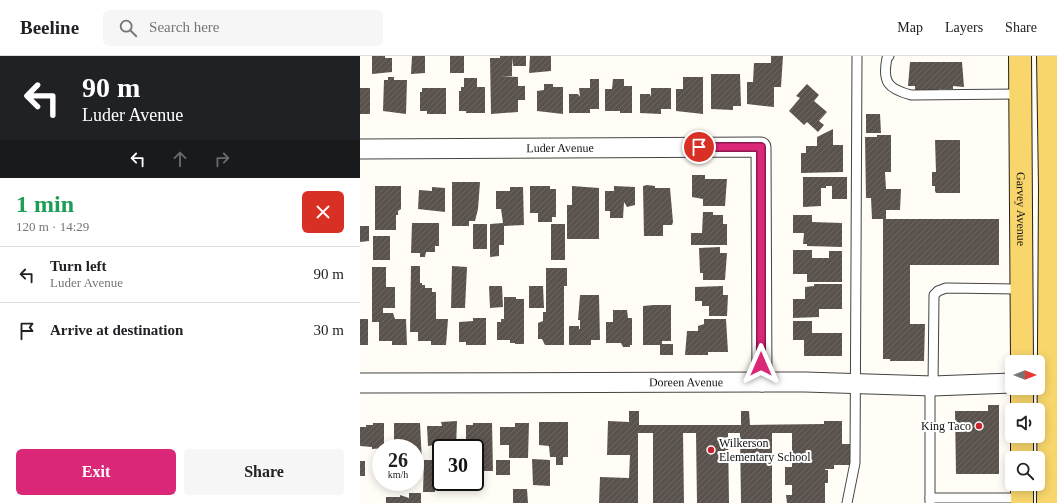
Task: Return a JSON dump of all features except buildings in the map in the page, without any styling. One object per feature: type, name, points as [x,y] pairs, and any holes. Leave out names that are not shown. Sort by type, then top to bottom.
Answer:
[{"type":"main road","name":"Garvey Avenue","points":[[1020,56],[1022,355]]},
{"type":"main road","points":[[1044,355],[1050,188],[1048,56]]},
{"type":"main road","points":[[1044,395],[1048,503]]},
{"type":"street","name":"Luder Avenue","points":[[360,149],[761,147],[762,382]]},
{"type":"street","name":"Doreen Avenue","points":[[360,383],[762,382],[932,386],[1005,383]]},
{"type":"lane","points":[[847,503],[855,463],[857,56]]},
{"type":"lane","points":[[889,56],[885,66],[886,77],[889,86],[898,92],[911,95],[1020,94]]},
{"type":"lane","points":[[1022,289],[946,288],[938,291],[934,295],[930,500],[1022,495]]},
{"type":"place","name":"King Taco","points":[[979,426]]},
{"type":"place","name":"Wilkerson Elementary School","points":[[711,450]]},
{"type":"route","points":[[699,147],[761,147],[761,364]]}]
